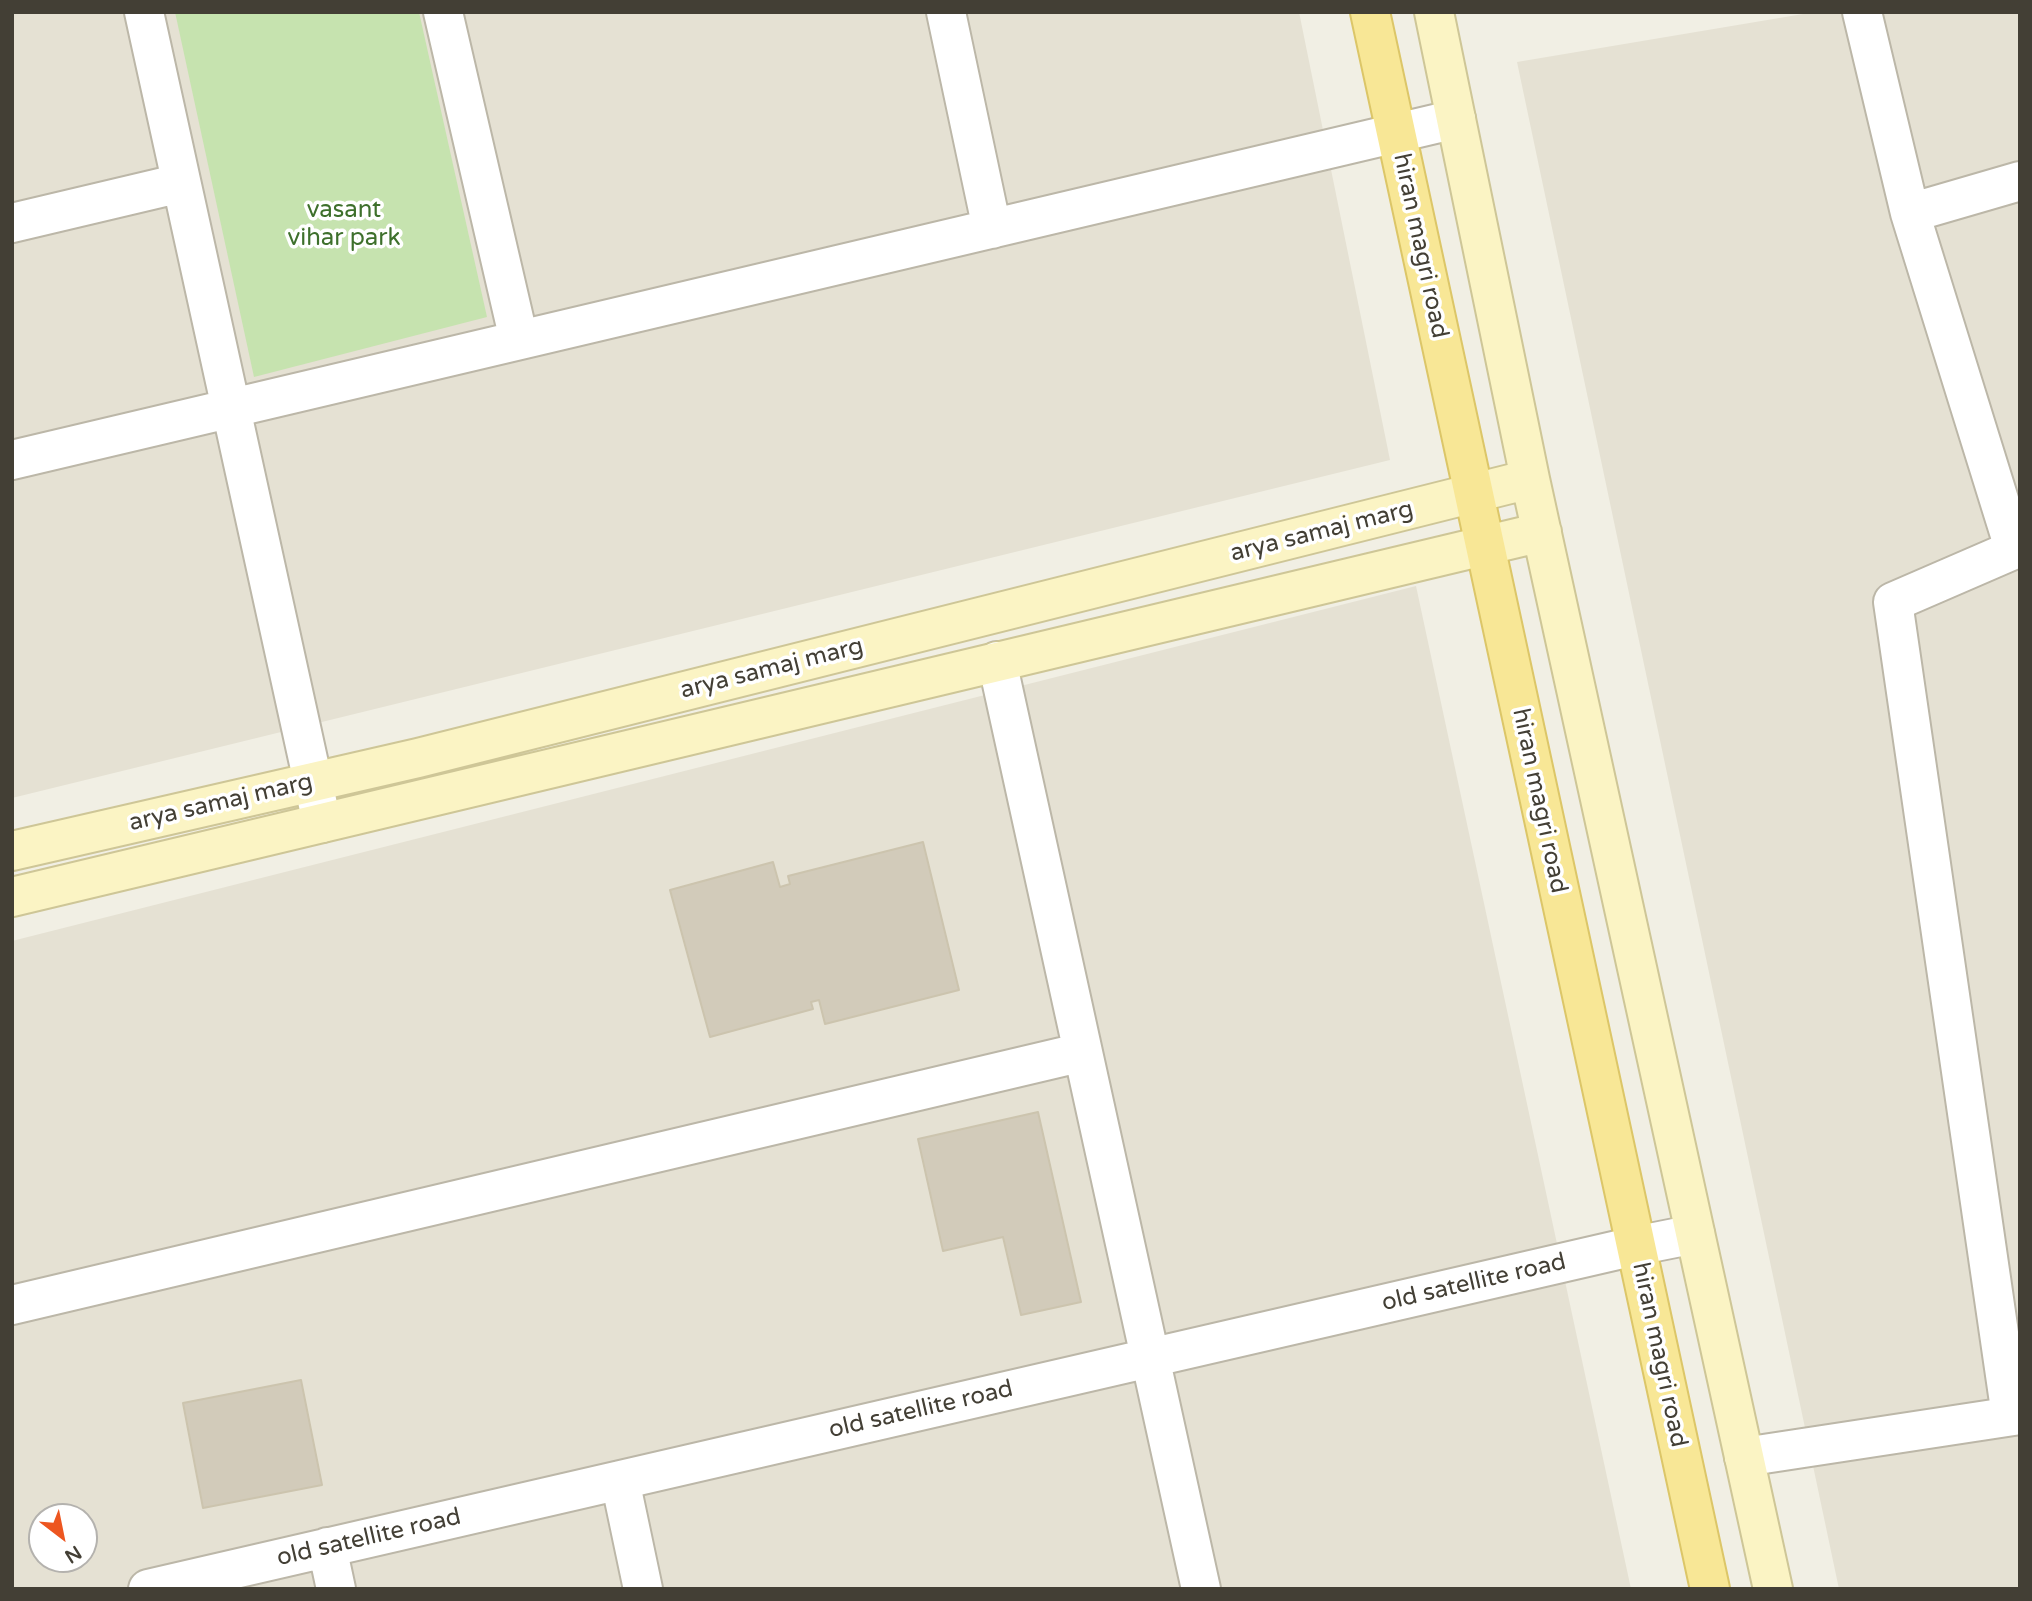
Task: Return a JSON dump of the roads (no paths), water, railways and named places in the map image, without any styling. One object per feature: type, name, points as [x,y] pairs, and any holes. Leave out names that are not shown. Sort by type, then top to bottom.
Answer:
[{"type":"main road","name":"hiran magri road","points":[[1370,12],[1710,1589]]},
{"type":"street","points":[[144,12],[322,822]]},
{"type":"street","points":[[443,12],[519,340]]},
{"type":"street","points":[[946,12],[992,229]]},
{"type":"street","points":[[1434,12],[1530,479],[1773,1589]]},
{"type":"street","points":[[1744,1457],[2015,1416],[1893,602],[2017,548],[1910,213],[1862,12]]},
{"type":"street","points":[[12,460],[1456,119]]},
{"type":"street","points":[[1910,213],[2020,181]]},
{"type":"street","points":[[12,223],[181,183]]},
{"type":"street","name":"arya samaj marg","points":[[12,852],[312,783],[1530,479]]},
{"type":"street","points":[[12,897],[1542,532]]},
{"type":"street","points":[[997,661],[1201,1589]]},
{"type":"street","points":[[12,1305],[1083,1052]]},
{"type":"street","name":"old satellite road","points":[[148,1589],[1635,1245],[1695,1234]]},
{"type":"street","points":[[620,1480],[643,1589]]},
{"type":"street","points":[[327,1547],[336,1589]]},
{"type":"park label","name":"vasant vihar park","points":[[344,225]]}]
